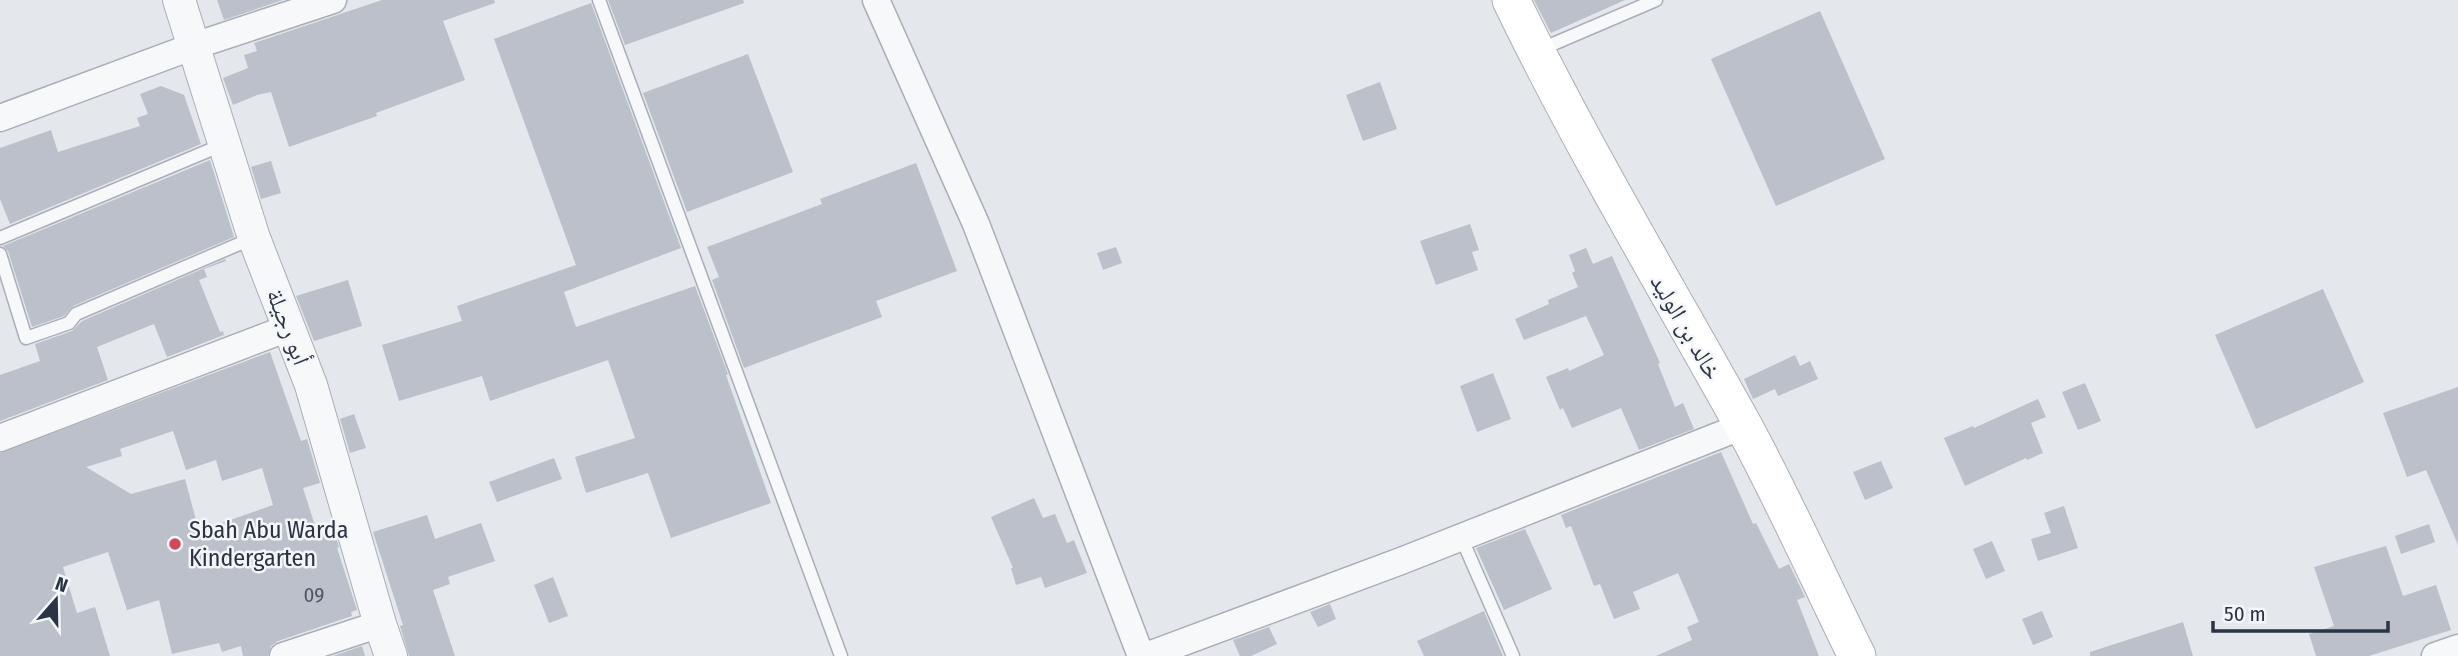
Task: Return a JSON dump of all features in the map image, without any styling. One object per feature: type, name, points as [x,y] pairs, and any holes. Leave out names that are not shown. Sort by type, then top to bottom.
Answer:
[{"type":"main road","name":"خالد بن الوليد","points":[[1511,0],[1653,268],[1743,426],[1857,656]]},
{"type":"street","name":"أبو رجيلة","points":[[179,0],[254,238],[311,385],[391,656]]},
{"type":"street","points":[[0,118],[194,46],[333,0]]},
{"type":"street","points":[[876,0],[976,224],[1143,656],[1461,537],[1743,426]]},
{"type":"street","points":[[0,438],[288,328]]},
{"type":"street","points":[[283,656],[380,624]]},
{"type":"street","points":[[2435,656],[2458,648]]},
{"type":"lane","points":[[599,0],[841,656]]},
{"type":"lane","points":[[1536,51],[1656,0]]},
{"type":"lane","points":[[0,238],[223,145]]},
{"type":"lane","points":[[0,254],[26,338],[69,323],[76,314],[254,238]]},
{"type":"lane","points":[[1461,537],[1513,656]]},
{"type":"building","points":[[217,0],[283,0],[224,20]]},
{"type":"building","points":[[382,0],[494,0],[495,3],[443,21],[465,80],[376,113],[377,116],[289,147],[271,92],[233,105],[223,78],[248,68],[244,55],[257,51],[254,43]]},
{"type":"building","points":[[608,0],[743,0],[744,3],[625,45]]},
{"type":"building","points":[[1534,0],[1625,0],[1551,33]]},
{"type":"building","points":[[591,3],[681,248],[564,292],[576,327],[695,286],[771,503],[671,538],[648,473],[586,493],[575,457],[635,438],[608,360],[490,401],[482,376],[399,401],[382,345],[462,321],[457,306],[576,265],[494,39]]},
{"type":"building","points":[[1820,11],[1885,159],[1776,206],[1711,59]]},
{"type":"building","points":[[748,54],[793,172],[687,212],[643,93]]},
{"type":"building","points":[[1380,82],[1397,129],[1363,141],[1346,95]]},
{"type":"building","points":[[161,86],[184,95],[201,144],[10,224],[0,199],[0,148],[51,130],[58,152],[140,126],[137,118],[148,114],[140,94]]},
{"type":"building","points":[[210,160],[234,237],[73,306],[64,316],[32,327],[8,251],[3,246]]},
{"type":"building","points":[[271,161],[281,193],[261,199],[251,167]]},
{"type":"building","points":[[916,163],[957,271],[876,301],[882,317],[744,368],[712,280],[719,277],[707,247],[822,204],[820,199]]},
{"type":"building","points":[[1470,224],[1479,250],[1472,252],[1478,270],[1436,285],[1420,241]]},
{"type":"building","points":[[1116,247],[1122,263],[1103,270],[1097,253]]},
{"type":"building","points":[[1586,248],[1593,264],[1612,256],[1660,363],[1658,364],[1675,407],[1683,403],[1694,429],[1639,450],[1621,408],[1572,428],[1563,408],[1560,410],[1546,377],[1568,368],[1569,371],[1604,355],[1586,316],[1524,340],[1515,319],[1578,287],[1569,255]]},
{"type":"building","points":[[225,259],[226,261],[204,269],[207,277],[199,280],[220,332],[223,331],[224,335],[167,357],[154,324],[97,347],[108,380],[0,421],[0,375],[40,361],[35,344],[72,331],[82,321]]},
{"type":"building","points":[[348,280],[362,326],[314,341],[296,296]]},
{"type":"building","points":[[2323,289],[2364,382],[2256,429],[2215,335]]},
{"type":"building","points":[[270,352],[301,441],[307,439],[320,483],[303,488],[318,535],[334,530],[357,610],[351,612],[352,616],[278,641],[271,646],[268,656],[243,656],[241,646],[222,652],[219,643],[172,654],[159,600],[127,610],[108,552],[63,567],[77,613],[95,607],[110,656],[0,656],[0,453]],"holes":[[[173,431],[186,470],[216,460],[222,481],[262,468],[273,505],[199,531],[185,479],[131,494],[86,467],[122,456],[120,449]]]},
{"type":"building","points":[[1795,355],[1800,366],[1810,361],[1818,379],[1778,396],[1775,389],[1753,399],[1744,379]]},
{"type":"building","points":[[1493,373],[1511,419],[1477,432],[1460,386]]},
{"type":"building","points":[[2085,383],[2101,421],[2078,430],[2062,392]]},
{"type":"building","points":[[2458,387],[2458,545],[2426,470],[2407,477],[2383,413]]},
{"type":"building","points":[[2038,399],[2046,417],[2031,423],[2043,453],[1965,486],[1944,438],[1973,426],[1974,428]]},
{"type":"building","points":[[354,414],[366,448],[350,453],[340,419]]},
{"type":"building","points":[[1721,452],[1753,524],[1756,523],[1779,569],[1789,564],[1805,597],[1797,600],[1819,656],[1656,656],[1692,640],[1687,627],[1699,622],[1678,573],[1633,592],[1640,609],[1614,619],[1600,584],[1594,586],[1571,526],[1566,528],[1561,515]]},
{"type":"building","points":[[554,458],[562,479],[497,502],[489,482]]},
{"type":"building","points":[[1881,461],[1893,488],[1865,500],[1853,472]]},
{"type":"building","points":[[1034,498],[1043,518],[1055,514],[1067,543],[1074,540],[1087,573],[1045,588],[1041,577],[1016,585],[1013,568],[991,517]]},
{"type":"building","points":[[2064,506],[2078,548],[2038,561],[2031,539],[2051,533],[2044,513]]},
{"type":"building","points":[[427,515],[435,539],[481,523],[495,561],[448,577],[450,584],[433,590],[455,656],[409,656],[400,626],[403,625],[373,532]]},
{"type":"building","points":[[2429,524],[2435,542],[2401,554],[2395,536]]},
{"type":"building","points":[[1525,529],[1552,589],[1504,610],[1476,548]]},
{"type":"building","points":[[1992,541],[2005,571],[1986,579],[1973,549]]},
{"type":"building","points":[[2386,546],[2403,596],[2436,585],[2451,630],[2369,656],[2316,656],[2309,634],[2334,626],[2314,567]]},
{"type":"building","points":[[553,577],[568,616],[549,623],[534,585]]},
{"type":"building","points":[[1330,604],[1336,619],[1318,627],[1310,612]]},
{"type":"building","points":[[1484,611],[1503,656],[1424,656],[1417,641]]},
{"type":"building","points":[[2042,611],[2053,637],[2033,645],[2022,619]]},
{"type":"building","points":[[2183,622],[2193,656],[2090,656],[2090,652]]},
{"type":"building","points":[[1269,627],[1277,644],[1251,656],[1240,656],[1233,640]]},
{"type":"building","points":[[362,646],[365,656],[333,656]]},
{"type":"place","name":"Sbah Abu Warda Kindergarten","points":[[175,544]]}]
